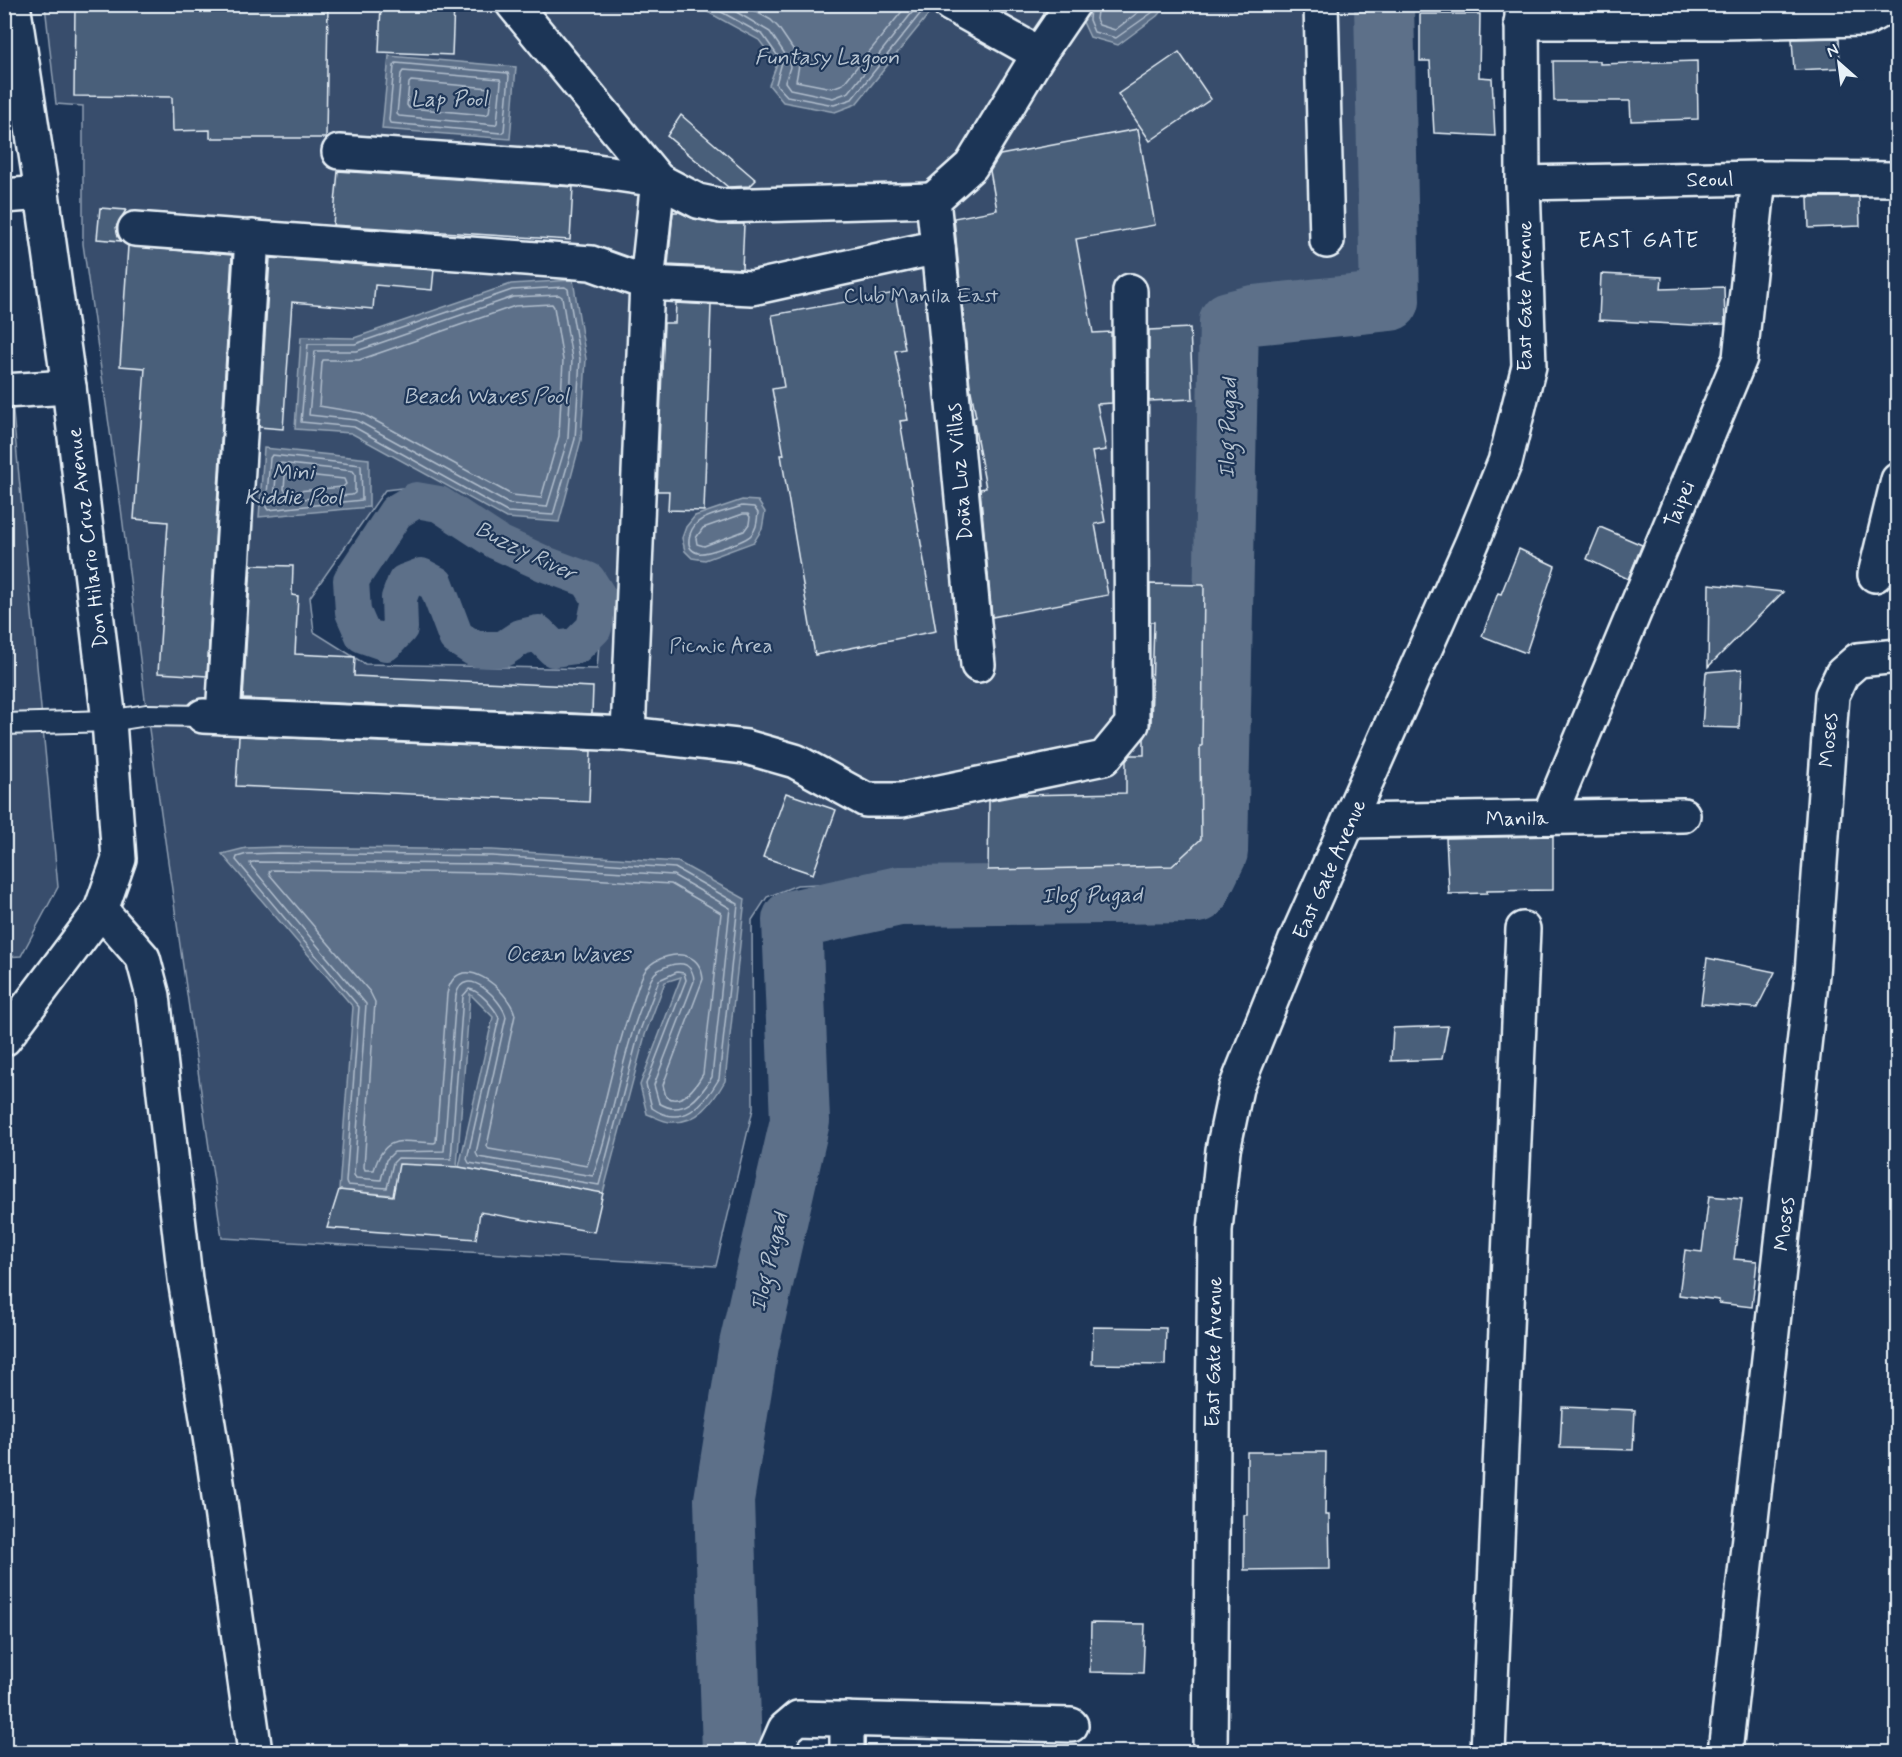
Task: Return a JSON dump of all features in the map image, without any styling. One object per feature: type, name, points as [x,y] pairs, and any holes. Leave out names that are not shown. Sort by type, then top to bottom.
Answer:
[{"type":"street","name":"Don Hilario Cruz Avenue","points":[[4,1039],[101,910],[119,859],[109,721],[69,387],[13,4]]},
{"type":"street","points":[[513,4],[658,180],[647,283],[628,734]]},
{"type":"street","points":[[950,4],[1039,54]]},
{"type":"street","points":[[339,152],[583,169],[658,180],[698,201],[722,207],[933,200],[971,166],[1039,54],[1073,4]]},
{"type":"street","points":[[1321,4],[1327,241]]},
{"type":"street","points":[[1522,13],[1725,13],[1865,20],[1881,10],[1884,4]]},
{"type":"street","name":"East Gate Avenue","points":[[1210,1752],[1215,1230],[1223,1150],[1236,1088],[1295,942],[1472,543],[1504,462],[1529,366],[1523,183],[1522,13]]},
{"type":"street","name":"Seoul","points":[[1523,183],[1759,178],[1898,179]]},
{"type":"street","name":"Taipei","points":[[1550,817],[1740,358],[1759,178]]},
{"type":"street","points":[[4,196],[42,193]]},
{"type":"street","name":"Doña Luz Villas","points":[[933,200],[978,665]]},
{"type":"street","points":[[135,229],[591,263],[647,283],[752,288],[938,247]]},
{"type":"street","points":[[252,237],[213,716],[628,734],[746,747],[795,761],[866,800],[902,800],[1104,758],[1132,724],[1130,291]]},
{"type":"street","points":[[4,390],[69,387]]},
{"type":"street","points":[[1875,575],[1898,480]]},
{"type":"street","name":"Moses","points":[[1725,1752],[1812,974],[1832,694],[1842,674],[1858,660],[1898,656]]},
{"type":"street","name":"Manila","points":[[1351,820],[1683,815]]},
{"type":"street","points":[[101,910],[143,958],[153,996],[185,1279],[216,1468],[255,1752]]},
{"type":"street","points":[[1488,1752],[1523,929]]},
{"type":"street","points":[[775,1752],[785,1729],[798,1718],[1071,1725]]},
{"type":"street","points":[[847,1719],[847,1752]]},
{"type":"lane","points":[[4,724],[109,721],[147,715],[213,716]]},
{"type":"green space","name":"Club Manila East","points":[[45,5],[1369,5],[1384,266],[1366,292],[1240,298],[1219,305],[1210,320],[1206,841],[1177,868],[797,885],[767,897],[752,920],[753,1109],[716,1266],[222,1238],[147,715],[121,508],[83,244],[83,106],[56,104]],"holes":[[[411,487],[498,539],[604,578],[597,669],[365,664],[314,632],[310,597],[385,490]]]},
{"type":"green space","points":[[4,371],[11,371],[13,413],[58,887],[21,956],[5,957]]},
{"type":"water","name":"Funtasy Lagoon","points":[[695,5],[934,5],[856,104],[835,112],[783,102],[769,85],[777,64],[759,40]]},
{"type":"water","points":[[1084,5],[1167,5],[1157,16],[1118,45],[1090,37],[1083,22]]},
{"type":"water","name":"Lap Pool","points":[[389,56],[516,67],[510,139],[382,129]]},
{"type":"water","name":"Beach Waves Pool","points":[[573,280],[586,359],[581,440],[559,522],[506,518],[351,433],[295,429],[301,337],[354,338],[511,284]]},
{"type":"water","name":"Mini Kiddie Pool","points":[[264,448],[369,459],[369,507],[259,517]]},
{"type":"water","points":[[742,500],[758,501],[765,512],[762,529],[754,542],[705,560],[692,558],[685,551],[682,538],[686,527],[695,516]]},
{"type":"water","name":"Ocean Waves","points":[[246,848],[492,850],[678,862],[745,899],[725,1081],[710,1104],[689,1119],[667,1122],[647,1114],[640,1085],[681,977],[665,982],[645,1035],[603,1193],[459,1167],[493,1017],[470,994],[457,1167],[393,1195],[339,1190],[353,1007],[222,854]]},
{"type":"building","points":[[75,4],[328,4],[326,138],[210,138],[210,130],[173,131],[172,97],[74,96]]},
{"type":"building","points":[[381,4],[454,4],[452,55],[379,52]]},
{"type":"building","points":[[1420,14],[1480,14],[1479,77],[1492,78],[1495,136],[1434,133],[1430,61],[1420,61]]},
{"type":"building","points":[[1839,38],[1840,68],[1794,70],[1792,39]]},
{"type":"building","points":[[1179,52],[1211,99],[1150,141],[1118,94]]},
{"type":"building","points":[[1553,61],[1600,61],[1600,64],[1697,61],[1698,119],[1631,121],[1630,101],[1554,101]]},
{"type":"building","points":[[681,115],[756,180],[750,186],[728,187],[667,136]]},
{"type":"building","points":[[1138,129],[1155,225],[1076,239],[1093,333],[1111,332],[1112,403],[1097,404],[1106,450],[1092,452],[1105,522],[1095,524],[1108,595],[992,617],[980,489],[986,488],[973,418],[976,417],[970,386],[954,218],[997,210],[990,171],[1000,155]]},
{"type":"building","points":[[338,171],[573,187],[570,240],[333,225]]},
{"type":"building","points":[[1808,197],[1859,197],[1860,226],[1809,228]]},
{"type":"building","points":[[100,208],[126,210],[116,227],[118,237],[122,241],[97,239]]},
{"type":"building","points":[[673,212],[718,224],[744,224],[742,269],[668,265]]},
{"type":"building","points":[[128,246],[232,255],[207,676],[158,673],[168,522],[134,519],[145,368],[120,366]]},
{"type":"building","points":[[270,258],[434,270],[432,290],[375,285],[373,309],[292,302],[283,429],[259,427]]},
{"type":"building","points":[[1601,274],[1662,277],[1661,289],[1724,287],[1725,324],[1692,325],[1599,320]]},
{"type":"building","points":[[895,293],[905,349],[895,351],[908,420],[900,421],[936,631],[815,655],[772,389],[784,387],[772,315]]},
{"type":"building","points":[[676,303],[711,305],[704,511],[668,510],[669,491],[657,491],[664,323],[675,323]]},
{"type":"building","points":[[1190,328],[1193,399],[1149,401],[1149,330]]},
{"type":"building","points":[[1600,527],[1642,545],[1628,579],[1587,559]]},
{"type":"building","points":[[1519,549],[1555,566],[1526,653],[1482,636],[1498,593],[1501,594]]},
{"type":"building","points":[[251,565],[293,566],[292,595],[298,596],[295,654],[355,657],[354,676],[593,687],[592,714],[243,699]]},
{"type":"building","points":[[1150,584],[1204,585],[1202,746],[1200,746],[1201,839],[1172,866],[988,870],[989,801],[1020,795],[1126,793],[1126,761],[1131,755],[1144,755],[1144,739],[1151,724],[1154,622],[1150,622]]},
{"type":"building","points":[[1709,584],[1783,592],[1708,667]]},
{"type":"building","points":[[1742,669],[1739,728],[1702,727],[1706,672]]},
{"type":"building","points":[[239,736],[591,751],[589,802],[236,786]]},
{"type":"building","points":[[786,793],[836,810],[813,874],[763,857]]},
{"type":"building","points":[[1553,836],[1553,890],[1449,894],[1446,838]]},
{"type":"building","points":[[1707,958],[1775,972],[1757,1008],[1701,1004]]},
{"type":"building","points":[[1448,1026],[1442,1059],[1391,1061],[1393,1028]]},
{"type":"building","points":[[399,1164],[459,1167],[603,1193],[594,1232],[480,1212],[476,1239],[327,1228],[339,1190],[393,1196]]},
{"type":"building","points":[[1709,1196],[1742,1199],[1734,1259],[1757,1261],[1752,1307],[1679,1295],[1685,1250],[1702,1252]]},
{"type":"building","points":[[1093,1327],[1166,1328],[1165,1365],[1092,1364]]},
{"type":"building","points":[[1562,1407],[1635,1410],[1633,1450],[1560,1448]]},
{"type":"building","points":[[1247,1452],[1326,1452],[1325,1515],[1329,1515],[1330,1569],[1244,1570]]},
{"type":"building","points":[[1091,1623],[1145,1624],[1143,1673],[1090,1672]]},
{"type":"waterway","name":"Ilog Pugad","points":[[732,1752],[724,1500],[749,1345],[800,1121],[792,920],[899,896],[1198,893],[1218,852],[1229,321],[1253,315],[1390,301],[1384,4]]},
{"type":"waterway","name":"Buzzy River","points":[[416,500],[439,504],[497,542],[545,564],[588,580],[600,599],[594,628],[576,646],[554,649],[538,633],[521,637],[503,649],[475,649],[456,637],[436,584],[421,576],[405,582],[399,598],[400,628],[386,643],[363,635],[353,612],[351,580],[396,512],[416,500]]},
{"type":"district","name":"EAST GATE","points":[[1639,239]]},
{"type":"park label","name":"Picnic Area","points":[[721,645]]}]
